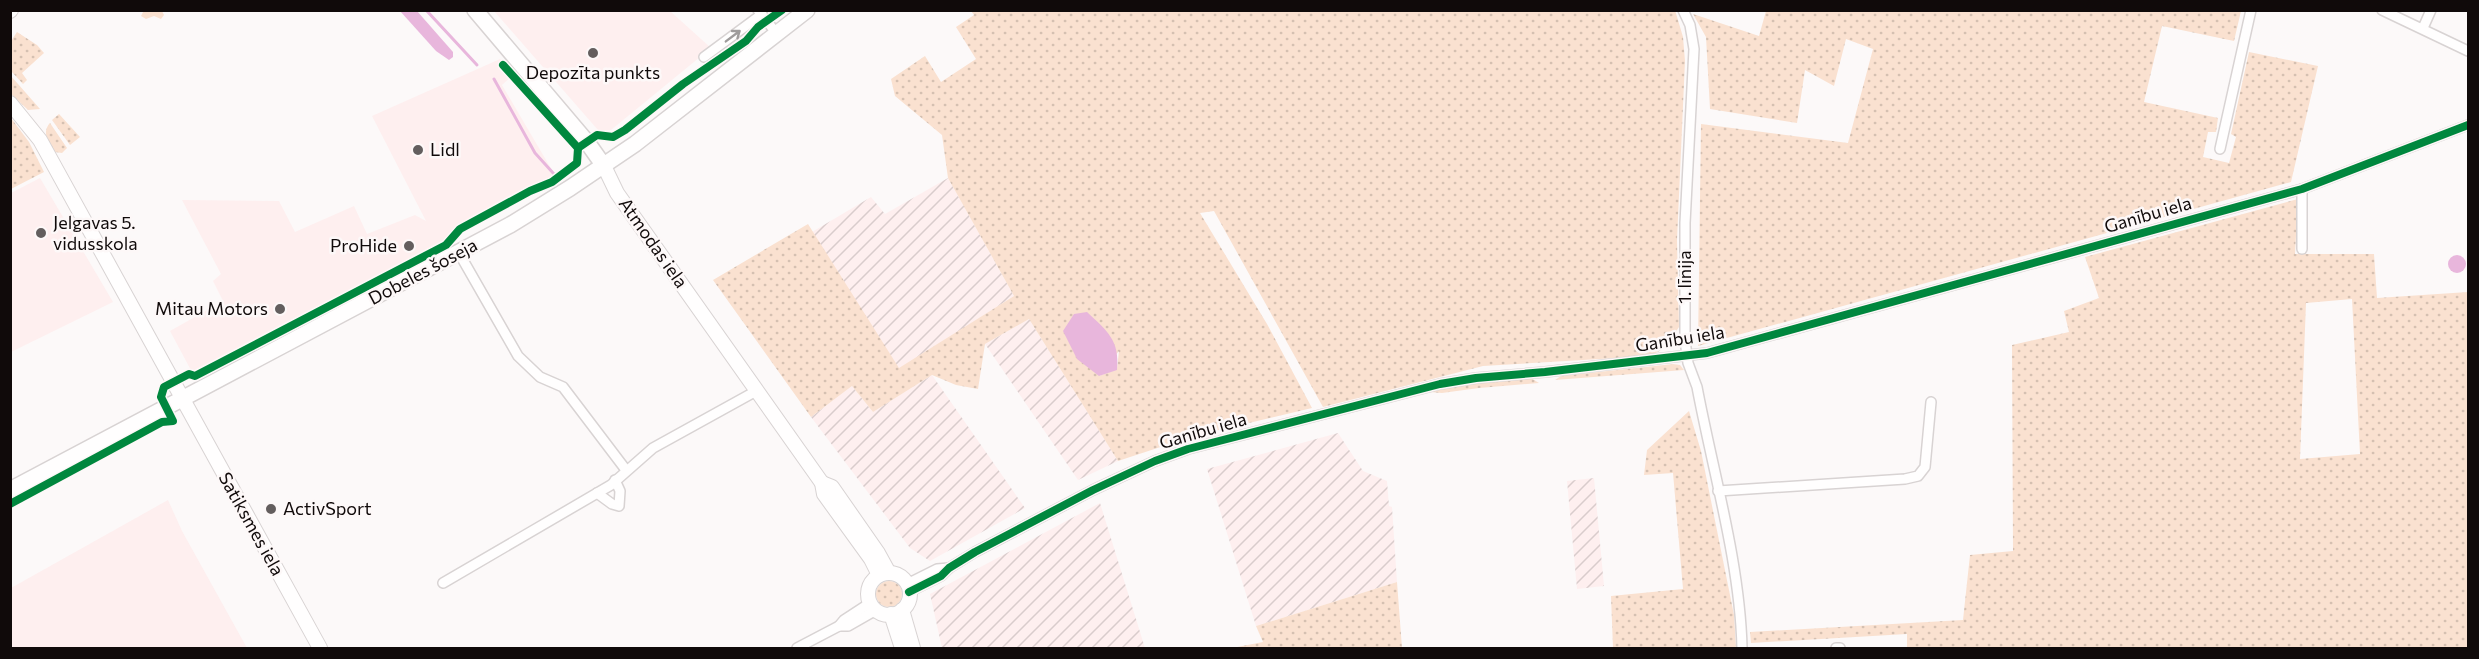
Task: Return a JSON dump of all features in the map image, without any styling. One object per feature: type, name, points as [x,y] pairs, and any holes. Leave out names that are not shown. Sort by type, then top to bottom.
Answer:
[{"type":"main road","name":"Atmodas iela","points":[[475,10],[587,142],[620,197],[822,483],[832,487],[878,554],[884,574]]},
{"type":"main road","name":"Dobeles šoseja","points":[[10,490],[510,225],[603,166],[807,10]]},
{"type":"main road","name":"Satiksmes iela","points":[[10,103],[40,140],[320,648]]},
{"type":"main road","points":[[884,574],[900,576],[908,588],[908,602],[896,612],[873,606],[868,591],[870,584],[884,574]]},
{"type":"main road","points":[[896,612],[902,648]]},
{"type":"main road","points":[[896,612],[913,648]]},
{"type":"street","name":"1. līnija","points":[[1683,10],[1690,25],[1694,49],[1685,223],[1685,340],[1697,387],[1736,576],[1742,621],[1742,648]]},
{"type":"street","points":[[2220,149],[2251,10]]},
{"type":"street","points":[[2382,10],[2469,51]]},
{"type":"street","points":[[2423,28],[2431,10]]},
{"type":"street","points":[[704,57],[760,12],[777,34]]},
{"type":"street","name":"Ganību iela","points":[[908,588],[941,576],[949,568],[1093,490],[1155,461],[1188,449],[1440,384],[1476,378],[1688,357],[1707,353],[2302,189],[2469,125]]},
{"type":"street","points":[[2302,189],[2304,202],[2302,249]]},
{"type":"street","points":[[459,253],[518,356],[540,377],[563,387],[626,470]]},
{"type":"street","points":[[442,583],[597,493],[653,448],[758,390]]},
{"type":"street","points":[[1718,491],[1905,479],[1918,476],[1925,467],[1931,402]]},
{"type":"street","points":[[597,493],[612,504],[619,506],[620,491],[615,480]]},
{"type":"street","points":[[796,648],[873,606]]},
{"type":"shaded area","points":[[400,11],[417,11],[453,52],[453,57],[449,60],[436,51]]},
{"type":"shaded area","points":[[494,11],[670,11],[711,48],[611,130],[598,130]]},
{"type":"shaded area","points":[[500,59],[514,74],[502,85],[556,177],[386,273],[193,374],[170,331],[223,301],[213,281],[221,274],[182,200],[279,201],[295,232],[354,206],[367,234],[415,215],[426,221],[372,116]]},
{"type":"shaded area","name":"Jelgavas 5. vidusskola","points":[[40,178],[113,302],[11,352],[11,193]]},
{"type":"shaded area","points":[[948,178],[1014,296],[899,369],[812,232],[871,197],[885,214]]},
{"type":"shaded area","points":[[2457,255],[2463,258],[2466,264],[2463,270],[2457,273],[2451,270],[2448,264],[2451,258]]},
{"type":"shaded area","points":[[1087,312],[1111,337],[1116,351],[1117,370],[1099,376],[1077,359],[1063,331],[1074,314]]},
{"type":"shaded area","points":[[1029,319],[1118,461],[1078,480],[985,344]]},
{"type":"shaded area","points":[[932,375],[1025,508],[930,561],[910,548],[811,417],[852,386],[873,412]]},
{"type":"shaded area","points":[[1338,433],[1363,471],[1387,481],[1389,506],[1392,507],[1397,582],[1256,626],[1207,469]]},
{"type":"shaded area","points":[[1594,478],[1604,586],[1577,589],[1567,481]]},
{"type":"shaded area","points":[[168,500],[182,531],[247,648],[11,648],[11,588]]},
{"type":"shaded area","points":[[1100,503],[1145,648],[942,648],[930,594]]},
{"type":"green space","points":[[144,10],[162,11],[164,15],[161,19],[154,16],[146,19],[141,16]]},
{"type":"green space","points":[[1675,10],[1683,37],[1685,61],[1677,240],[1679,327],[1665,348],[1650,356],[1483,366],[1323,407],[1214,211],[1200,213],[1267,324],[1312,408],[1194,436],[1118,461],[1029,319],[985,344],[978,389],[956,385],[932,375],[873,412],[852,386],[811,417],[713,280],[808,224],[899,368],[1014,296],[948,178],[942,135],[895,96],[891,79],[925,56],[941,82],[976,59],[956,27],[974,15],[971,11]],"holes":[[[1119,351],[1117,369],[1099,376]]]},
{"type":"green space","points":[[1766,11],[2241,11],[2234,41],[2162,26],[2144,102],[2218,118],[2216,132],[2208,132],[2203,157],[2229,163],[2236,137],[2231,134],[2249,52],[2318,66],[2291,182],[1698,346],[1701,124],[1848,143],[1873,49],[1846,39],[1834,86],[1805,70],[1797,123],[1710,109],[1706,37],[1693,14],[1759,36]]},
{"type":"green space","points":[[17,32],[37,45],[44,53],[22,73],[27,80],[23,84],[11,71],[11,41]]},
{"type":"green space","points":[[11,76],[40,109],[28,110],[11,94]]},
{"type":"green space","points":[[59,114],[80,137],[70,145],[52,120]]},
{"type":"green space","points":[[11,118],[29,142],[44,172],[11,189]]},
{"type":"green space","points":[[50,123],[67,148],[62,153],[55,152],[47,138],[46,130]]},
{"type":"green space","points":[[2298,199],[2295,254],[2374,254],[2377,298],[2468,292],[2468,648],[1907,648],[1907,634],[1751,643],[1750,632],[1963,620],[1970,555],[2013,551],[2012,345],[2069,332],[2064,311],[2099,298],[2085,257]],"holes":[[[2352,299],[2360,454],[2300,459],[2306,303]]]},
{"type":"green space","points":[[1680,365],[1684,370],[1555,380],[1561,376]]},
{"type":"green space","points":[[1531,378],[1539,383],[1442,393],[1430,392],[1471,383]]},
{"type":"green space","points":[[1689,411],[1701,451],[1734,615],[1736,648],[1613,648],[1611,596],[1683,589],[1673,473],[1644,475],[1647,450]]},
{"type":"green space","points":[[889,581],[898,585],[902,594],[898,603],[889,607],[880,603],[876,594],[880,585]]},
{"type":"green space","points":[[1397,582],[1402,648],[1232,648],[1263,642],[1256,626]]},
{"type":"waterway","points":[[426,10],[477,65]]},
{"type":"waterway","points":[[494,79],[535,153],[554,174]]},
{"type":"cycle path","points":[[578,148],[597,135],[613,137],[625,130],[683,84],[746,41],[758,27],[782,10]]},
{"type":"cycle path","points":[[10,504],[162,422],[173,421],[161,397],[164,387],[189,374],[195,376],[446,245],[460,229],[530,191],[552,182],[577,163],[578,148],[503,65]]},
{"type":"cycle path","points":[[909,592],[941,576],[949,568],[975,552],[1093,490],[1155,461],[1188,449],[1440,384],[1476,378],[1707,353],[2302,189],[2468,125]]},
{"type":"place","name":"Depozīta punkts","points":[[593,53]]},
{"type":"place","name":"Lidl","points":[[418,150]]},
{"type":"place","name":"Jelgavas 5. vidusskola","points":[[41,233]]},
{"type":"place","name":"ProHide","points":[[409,246]]},
{"type":"place","name":"Mitau Motors","points":[[280,309]]},
{"type":"place","name":"ActivSport","points":[[271,509]]}]
